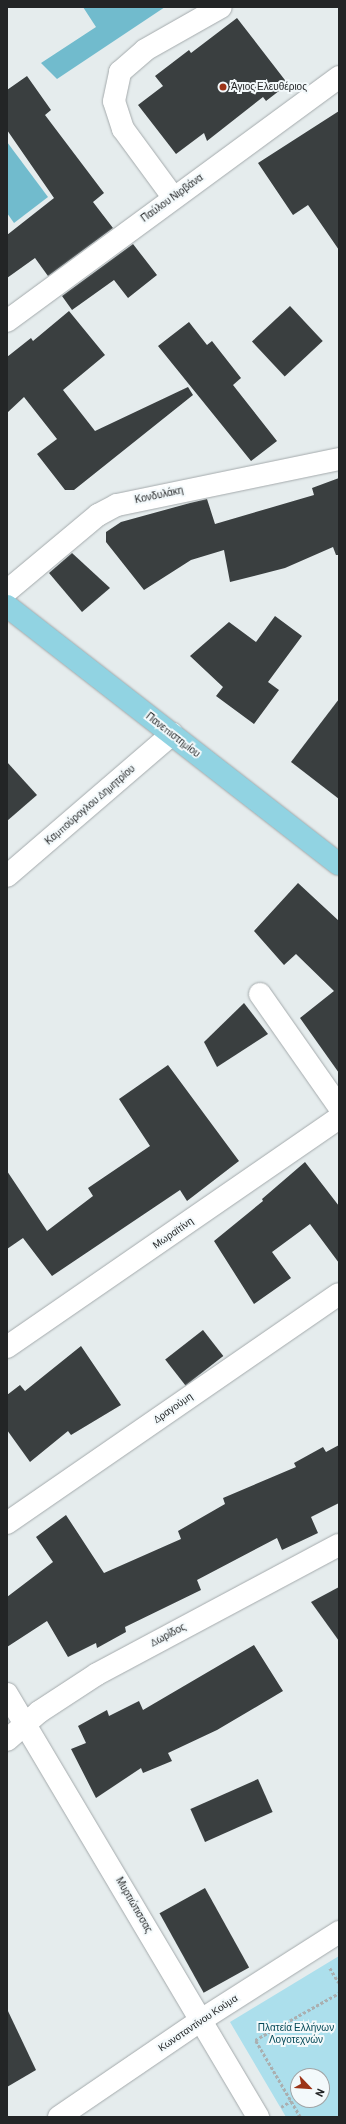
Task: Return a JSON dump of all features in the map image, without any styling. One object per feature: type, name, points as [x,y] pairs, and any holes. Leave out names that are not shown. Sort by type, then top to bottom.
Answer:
[{"type":"main road","name":"Πανεπιστημίου","points":[[7,606],[339,864]]},
{"type":"street","points":[[173,197],[123,129],[114,101],[120,72],[145,50],[222,7]]},
{"type":"street","name":"Παύλου Νιρβάνα","points":[[7,321],[173,197],[339,77]]},
{"type":"street","name":"Κονδυλάκη","points":[[7,591],[98,515],[117,505],[339,459]]},
{"type":"street","name":"Καμπούρογλου Δημητρίου","points":[[7,876],[172,734]]},
{"type":"street","points":[[260,994],[339,1107]]},
{"type":"street","name":"Μωραϊτίνη","points":[[7,1347],[339,1118]]},
{"type":"street","name":"Δραγούμη","points":[[7,1523],[339,1294]]},
{"type":"street","name":"Δωρίδος","points":[[7,1740],[64,1695],[97,1674],[339,1545]]},
{"type":"street","name":"Μυρτιώτισσας","points":[[7,1694],[258,2117]]},
{"type":"street","name":"Κωνσταντίνου Κούμα","points":[[72,2113],[201,2020],[339,1932]]},
{"type":"path","points":[[300,2117],[255,2040],[339,1993]]},
{"type":"green space","name":"Πλατεία Ελλήνων Λογοτεχνών","points":[[339,1956],[339,2117],[286,2117],[230,2022]]},
{"type":"shaded area","points":[[83,7],[165,7],[57,79],[41,63],[96,27]]},
{"type":"shaded area","points":[[7,142],[48,197],[14,223],[7,213]]},
{"type":"building","name":"Άγιος Ελευθέριος","points":[[237,18],[288,84],[266,101],[263,97],[207,141],[204,133],[176,154],[138,105],[163,86],[155,76],[189,50],[191,53]]},
{"type":"building","points":[[27,76],[51,110],[45,115],[104,193],[93,202],[113,228],[48,276],[35,258],[7,278],[7,235],[54,198],[7,130],[7,90]]},
{"type":"building","points":[[339,111],[339,250],[308,205],[293,215],[258,163]]},
{"type":"building","points":[[133,244],[157,275],[128,298],[114,280],[72,310],[62,296]]},
{"type":"building","points":[[290,306],[323,341],[285,377],[252,341]]},
{"type":"building","points":[[69,311],[105,355],[63,390],[95,431],[188,387],[193,395],[74,490],[65,490],[37,454],[57,439],[24,397],[7,413],[7,357],[31,338],[33,341]]},
{"type":"building","points":[[189,322],[207,345],[212,341],[241,378],[233,385],[277,441],[251,461],[158,346]]},
{"type":"building","points":[[339,478],[339,555],[336,555],[333,547],[285,568],[230,582],[224,550],[191,560],[144,590],[106,542],[106,532],[121,522],[190,503],[207,499],[215,524],[314,495],[312,488]]},
{"type":"building","points":[[72,553],[110,588],[82,612],[49,573]]},
{"type":"building","points":[[275,616],[302,636],[268,682],[279,690],[254,724],[216,696],[223,687],[190,656],[229,622],[256,642]]},
{"type":"building","points":[[339,699],[339,799],[291,762]]},
{"type":"building","points":[[7,762],[37,795],[7,821]]},
{"type":"building","points":[[298,883],[339,921],[339,1073],[300,1018],[334,991],[296,954],[284,965],[254,931]]},
{"type":"building","points":[[244,1003],[268,1034],[217,1067],[204,1042]]},
{"type":"building","points":[[168,1065],[239,1161],[187,1201],[180,1190],[52,1276],[23,1238],[7,1249],[7,1171],[47,1231],[93,1196],[88,1188],[150,1146],[119,1099]]},
{"type":"building","points":[[305,1162],[339,1206],[339,1263],[310,1224],[272,1252],[291,1278],[254,1304],[214,1241],[263,1201],[262,1199]]},
{"type":"building","points":[[203,1330],[223,1356],[185,1386],[165,1360]]},
{"type":"building","points":[[81,1346],[121,1405],[71,1435],[68,1431],[30,1462],[7,1430],[7,1395],[20,1385],[25,1391]]},
{"type":"building","points":[[339,1445],[339,1503],[311,1517],[318,1533],[282,1550],[277,1538],[197,1580],[201,1590],[125,1627],[126,1632],[97,1648],[96,1643],[68,1657],[47,1621],[7,1647],[7,1597],[53,1562],[36,1537],[66,1515],[104,1573],[181,1539],[178,1531],[225,1504],[223,1498],[296,1467],[294,1463],[323,1447],[326,1452]]},
{"type":"building","points":[[339,1587],[339,1641],[311,1602]]},
{"type":"building","points":[[254,1645],[283,1691],[217,1730],[168,1753],[172,1761],[143,1773],[141,1768],[96,1798],[71,1749],[86,1743],[78,1726],[107,1710],[109,1716],[139,1701],[143,1710]]},
{"type":"building","points":[[258,1779],[273,1812],[205,1842],[190,1809]]},
{"type":"building","points":[[205,1888],[249,1968],[204,1993],[160,1913]]},
{"type":"building","points":[[7,2009],[36,2070],[7,2087]]},
{"type":"place","name":"Άγιος Ελευθέριος","points":[[223,87]]}]
